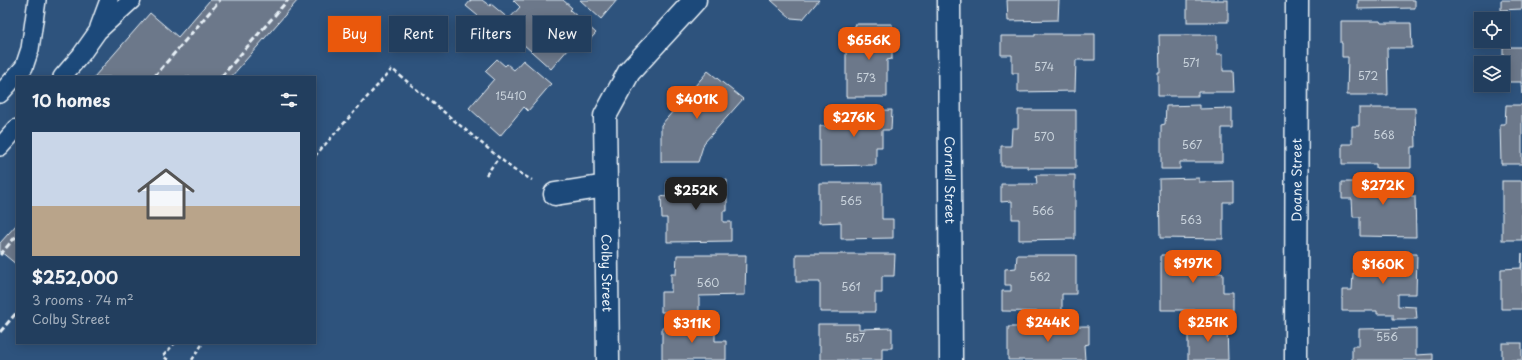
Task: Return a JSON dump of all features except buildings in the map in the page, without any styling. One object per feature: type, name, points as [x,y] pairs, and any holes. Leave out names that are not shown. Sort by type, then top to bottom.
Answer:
[{"type":"street","name":"Colby Street","points":[[608,360],[605,116],[629,72],[695,0]]},
{"type":"street","name":"Cornell Street","points":[[949,0],[951,360]]},
{"type":"street","name":"Doane Street","points":[[1296,360],[1297,0]]},
{"type":"street","points":[[555,194],[606,186]]},
{"type":"lane","points":[[0,94],[24,67],[30,49],[37,0]]},
{"type":"lane","points":[[97,0],[98,32]]},
{"type":"lane","points":[[98,32],[109,0]]},
{"type":"lane","points":[[63,76],[98,32],[132,0]]},
{"type":"lane","points":[[0,147],[16,129]]},
{"type":"path","points":[[316,155],[392,69],[514,170]]},
{"type":"path","points":[[486,175],[499,157]]},
{"type":"path","points":[[168,360],[163,356],[174,344]]},
{"type":"path","points":[[192,360],[202,344]]},
{"type":"railway","points":[[155,76],[220,0]]},
{"type":"railway","points":[[222,76],[288,0]]},
{"type":"railway","points":[[0,255],[16,236]]},
{"type":"railway","points":[[0,332],[16,313]]}]
